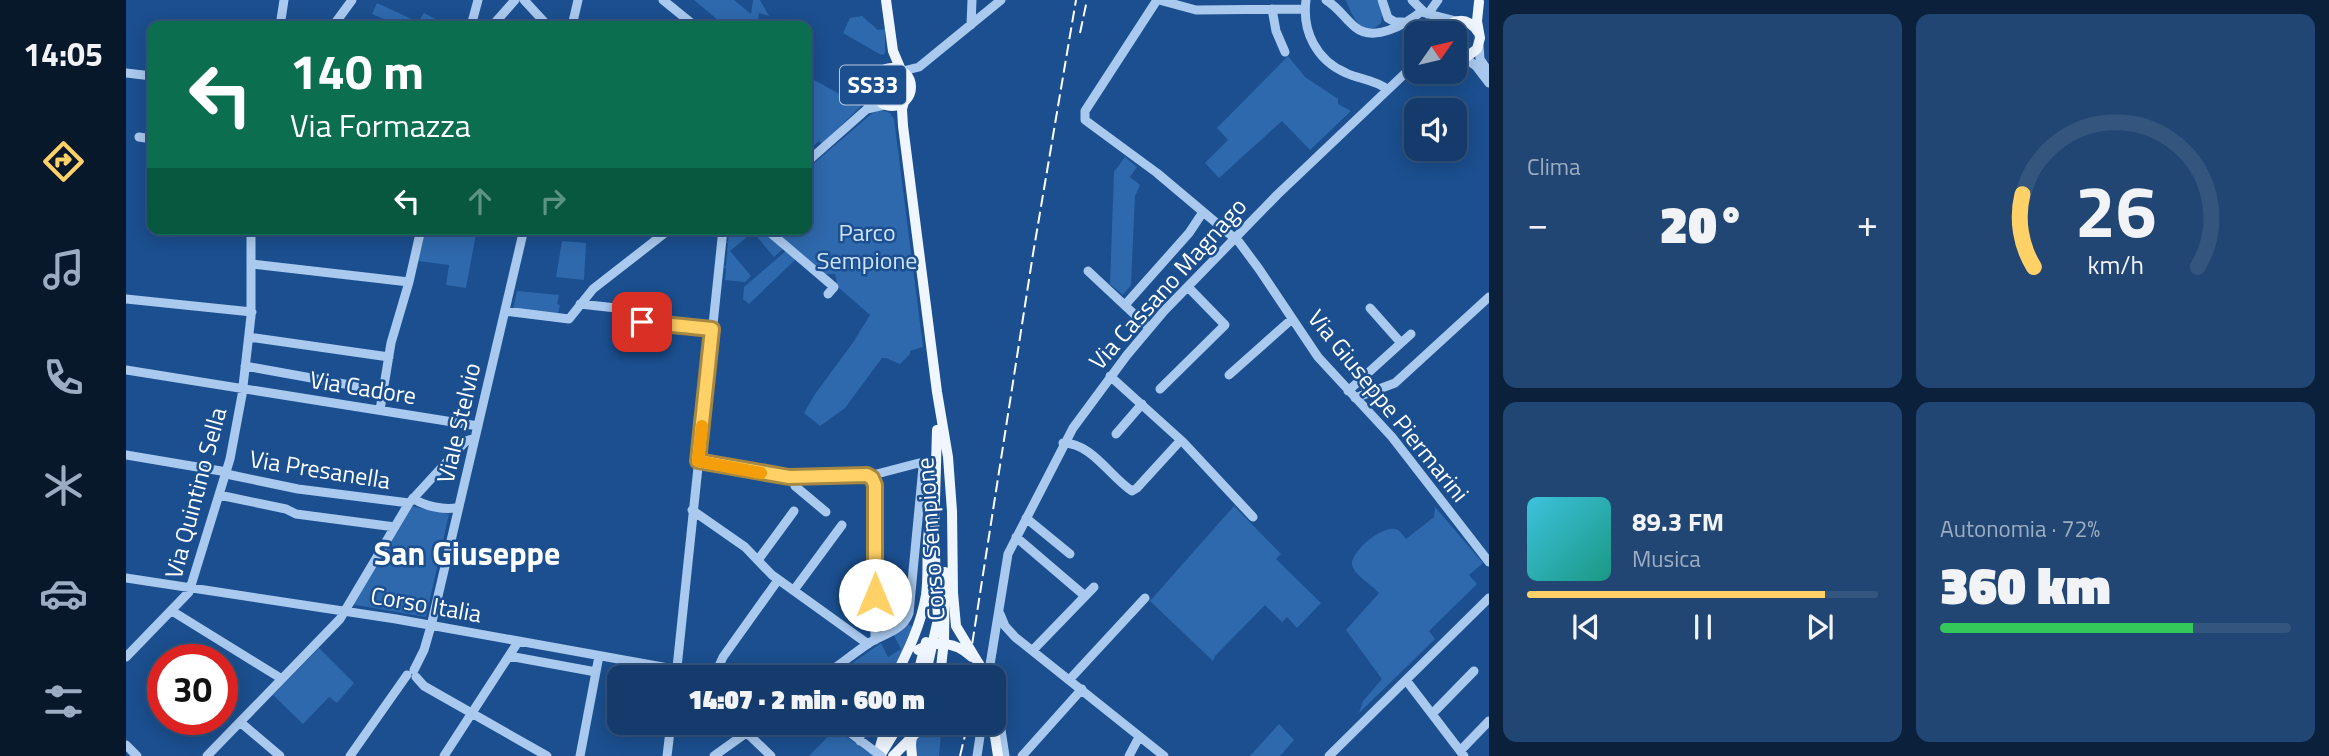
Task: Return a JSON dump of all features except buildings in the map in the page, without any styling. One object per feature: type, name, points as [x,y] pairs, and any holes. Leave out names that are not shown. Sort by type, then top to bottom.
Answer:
[{"type":"main road","name":"SS33","points":[[887,0],[893,51],[910,82],[902,120]]},
{"type":"main road","points":[[1458,21],[1467,17],[1480,1]]},
{"type":"main road","points":[[1467,56],[1474,53],[1479,45],[1477,18],[1480,1]]},
{"type":"main road","points":[[1467,22],[1471,23],[1478,32]]},
{"type":"main road","name":"SS33","points":[[893,51],[886,69],[874,79],[874,95],[902,120]]},
{"type":"main road","name":"SS33","points":[[886,69],[902,71]]},
{"type":"main road","name":"SS33","points":[[887,105],[904,102]]},
{"type":"main road","name":"Corso Sempione","points":[[902,120],[946,446],[956,626],[979,664]]},
{"type":"main road","name":"Corso Sempione","points":[[928,665],[937,624],[937,392]]},
{"type":"main road","points":[[941,665],[946,503],[942,428]]},
{"type":"main road","points":[[900,665],[914,636],[925,602],[927,544],[937,461]]},
{"type":"main road","points":[[920,665],[931,625],[936,584]]},
{"type":"main road","points":[[903,665],[918,650],[933,644],[951,645],[966,652],[979,664]]},
{"type":"main road","points":[[878,754],[884,735]]},
{"type":"main road","points":[[878,754],[891,735]]},
{"type":"main road","points":[[893,756],[914,735]]},
{"type":"main road","points":[[995,735],[998,756]]},
{"type":"street","points":[[281,21],[284,0]]},
{"type":"street","points":[[337,21],[352,0]]},
{"type":"street","points":[[472,21],[478,0]]},
{"type":"street","points":[[496,21],[515,0]]},
{"type":"street","points":[[524,0],[543,21]]},
{"type":"street","points":[[573,21],[578,0]]},
{"type":"street","points":[[663,0],[689,21]]},
{"type":"street","points":[[971,25],[972,0]]},
{"type":"street","points":[[910,82],[919,67],[1001,0]]},
{"type":"street","points":[[1158,0],[1196,10],[1272,9],[1305,4],[1310,35],[1322,57],[1342,71],[1387,89]]},
{"type":"street","name":"Via Giuseppe Piermarini","points":[[1158,0],[1085,111],[1086,120],[1157,173],[1235,238],[1316,355],[1400,446],[1489,562]]},
{"type":"street","points":[[1326,0],[1357,29],[1373,32],[1388,31],[1425,13],[1438,0]]},
{"type":"street","points":[[1340,0],[1347,18]]},
{"type":"street","points":[[1382,0],[1385,13],[1392,21],[1403,22]]},
{"type":"street","points":[[1412,0],[1432,21]]},
{"type":"street","points":[[1272,9],[1274,27],[1285,52]]},
{"type":"street","points":[[1373,32],[1381,26],[1385,13]]},
{"type":"street","points":[[1425,13],[1458,21]]},
{"type":"street","points":[[1479,45],[1480,59],[1489,73]]},
{"type":"street","points":[[1467,62],[1476,66],[1489,83]]},
{"type":"street","points":[[902,71],[919,67]]},
{"type":"street","points":[[126,73],[147,75]]},
{"type":"street","name":"Via Cassano Magnago","points":[[991,665],[1006,566],[1016,537],[1073,428],[1110,376],[1188,286],[1404,74]]},
{"type":"street","points":[[812,158],[867,109],[874,95]]},
{"type":"street","points":[[867,109],[887,105]]},
{"type":"street","points":[[139,137],[147,138]]},
{"type":"street","points":[[1125,305],[1189,233],[1203,212]]},
{"type":"street","name":"Via Quintino Sella","points":[[126,657],[187,596],[226,473],[243,388],[252,312],[251,235]]},
{"type":"street","points":[[380,410],[388,357],[420,235]]},
{"type":"street","name":"Viale Stelvio","points":[[350,756],[413,674],[424,650],[523,235]]},
{"type":"street","points":[[505,311],[570,318],[593,289],[660,235]]},
{"type":"street","points":[[677,665],[722,235]]},
{"type":"street","points":[[773,235],[834,287],[828,294]]},
{"type":"street","points":[[252,264],[409,282]]},
{"type":"street","points":[[1088,271],[1149,328]]},
{"type":"street","points":[[1160,389],[1225,326],[1188,286]]},
{"type":"street","points":[[1351,395],[1395,383],[1489,297]]},
{"type":"street","points":[[126,299],[252,312]]},
{"type":"street","points":[[580,304],[643,311],[642,322],[712,329]]},
{"type":"street","points":[[1370,308],[1401,343]]},
{"type":"street","points":[[1229,375],[1292,319]]},
{"type":"street","points":[[1351,395],[1410,334]]},
{"type":"street","points":[[249,337],[388,357]]},
{"type":"street","points":[[246,366],[361,387]]},
{"type":"street","name":"Via Cadore","points":[[126,370],[478,426]]},
{"type":"street","points":[[1110,376],[1180,441],[1253,517]]},
{"type":"street","points":[[1116,434],[1142,404]]},
{"type":"street","points":[[1073,428],[1085,450]]},
{"type":"street","points":[[207,756],[338,622],[411,500],[468,440],[475,438]]},
{"type":"street","points":[[1063,443],[1085,450],[1132,491],[1180,441]]},
{"type":"street","points":[[456,452],[472,451]]},
{"type":"street","name":"Via Presanella","points":[[126,455],[298,489],[411,500],[452,509],[459,508]]},
{"type":"street","points":[[698,461],[792,477],[869,476],[919,463],[923,467],[909,613],[903,624],[839,665]]},
{"type":"street","points":[[869,476],[875,485],[871,642]]},
{"type":"street","points":[[792,477],[793,485],[827,512]]},
{"type":"street","points":[[219,495],[286,509],[296,514],[395,527]]},
{"type":"street","points":[[758,560],[794,511]]},
{"type":"street","points":[[691,519],[704,518],[745,547],[778,580],[871,642]]},
{"type":"street","points":[[691,519],[704,518]]},
{"type":"street","points":[[1026,518],[1070,554]]},
{"type":"street","points":[[794,590],[842,525]]},
{"type":"street","points":[[1016,537],[1086,596]]},
{"type":"street","name":"Corso Italia","points":[[126,578],[344,610],[638,665]]},
{"type":"street","points":[[720,665],[723,657],[778,580]]},
{"type":"street","points":[[1033,650],[1094,587]]},
{"type":"street","points":[[1070,679],[1145,598]]},
{"type":"street","points":[[1329,756],[1489,598]]},
{"type":"street","points":[[999,609],[1003,623],[1015,637]]},
{"type":"street","points":[[172,611],[282,679]]},
{"type":"street","points":[[996,629],[1015,637],[1033,650],[1164,756]]},
{"type":"street","points":[[444,756],[518,642]]},
{"type":"street","points":[[509,656],[596,672]]},
{"type":"street","points":[[580,756],[599,656]]},
{"type":"street","points":[[1432,714],[1474,671]]},
{"type":"street","points":[[413,674],[421,684],[547,756]]},
{"type":"street","points":[[1406,680],[1462,753],[1489,721]]},
{"type":"street","points":[[1022,756],[1082,688]]},
{"type":"street","points":[[240,722],[280,756]]},
{"type":"street","points":[[667,756],[670,735]]},
{"type":"street","points":[[714,756],[743,735]]},
{"type":"street","points":[[748,735],[771,756]]},
{"type":"street","points":[[852,735],[878,754]]},
{"type":"street","points":[[860,735],[860,741]]},
{"type":"street","points":[[977,756],[980,735]]},
{"type":"street","points":[[1002,735],[1005,756]]},
{"type":"street","points":[[1129,756],[1139,737]]},
{"type":"street","points":[[126,745],[137,756]]},
{"type":"green space","points":[[694,0],[734,0],[751,14],[753,0],[760,0],[769,16],[759,13],[758,21],[719,21]]},
{"type":"green space","points":[[1346,0],[1377,0],[1382,15],[1381,23],[1374,28],[1363,28],[1355,19]]},
{"type":"green space","points":[[377,3],[416,21],[388,21],[372,14]]},
{"type":"green space","points":[[424,13],[439,21],[419,21]]},
{"type":"green space","points":[[862,16],[878,30],[885,29],[885,54],[881,55],[843,33],[850,18]]},
{"type":"green space","points":[[1288,56],[1305,77],[1351,111],[1310,150],[1282,121],[1219,178],[1205,163],[1228,140],[1217,128]]},
{"type":"green space","points":[[892,71],[903,76],[908,87],[903,98],[892,103],[881,98],[876,87],[881,76]]},
{"type":"green space","points":[[812,79],[861,106],[822,144],[819,141],[812,147]]},
{"type":"green space","name":"Parco Sempione","points":[[875,111],[890,113],[894,119],[923,347],[910,351],[900,364],[882,358],[845,408],[820,426],[804,413],[870,315],[838,287],[835,274],[825,274],[778,235],[812,235],[812,165]]},
{"type":"green space","points":[[1125,157],[1137,167],[1130,177],[1140,185],[1135,196],[1131,285],[1123,295],[1110,284],[1114,172]]},
{"type":"green space","points":[[424,235],[476,235],[466,288],[446,285],[449,265],[418,261]]},
{"type":"green space","points":[[729,235],[749,235],[730,251],[751,276],[745,282],[725,280],[726,268],[722,267],[726,266],[728,243],[725,243]]},
{"type":"green space","points":[[756,235],[769,235],[784,248],[774,257]]},
{"type":"green space","points":[[562,241],[586,243],[584,280],[556,277]]},
{"type":"green space","points":[[787,250],[797,258],[749,304],[743,299],[744,287]]},
{"type":"green space","points":[[517,291],[559,295],[558,314],[513,309]]},
{"type":"green space","points":[[410,506],[449,514],[426,617],[350,604]]},
{"type":"green space","points":[[1234,506],[1281,554],[1276,559],[1321,603],[1297,628],[1287,617],[1282,622],[1265,605],[1213,661],[1150,601]]},
{"type":"green space","points":[[1435,507],[1483,563],[1469,575],[1477,584],[1429,631],[1435,639],[1359,713],[1363,701],[1382,679],[1346,630],[1379,593],[1353,568],[1353,558],[1363,545],[1385,530],[1398,530],[1406,539],[1434,517]]},
{"type":"green space","points":[[908,624],[913,627],[896,665],[850,665],[881,643],[888,657],[901,649],[893,634]]},
{"type":"green space","points":[[319,648],[354,683],[337,703],[329,697],[303,724],[273,695]]},
{"type":"green space","points":[[1279,724],[1294,740],[1280,756],[1250,756]]},
{"type":"green space","points":[[829,735],[844,735],[874,756],[809,756]]},
{"type":"green space","points":[[921,735],[941,735],[939,756],[916,756],[915,742]]},
{"type":"railway","points":[[969,665],[1076,0]]},
{"type":"railway","points":[[1080,33],[1087,0]]},
{"type":"railway","points":[[960,756],[965,735]]},
{"type":"slow traffic","points":[[702,426],[698,461],[761,473]]},
{"type":"district","name":"San Giuseppe","points":[[467,554]]},
{"type":"route","points":[[642,322],[712,329],[698,461],[789,477],[867,475],[872,478],[875,485],[875,595]]}]
